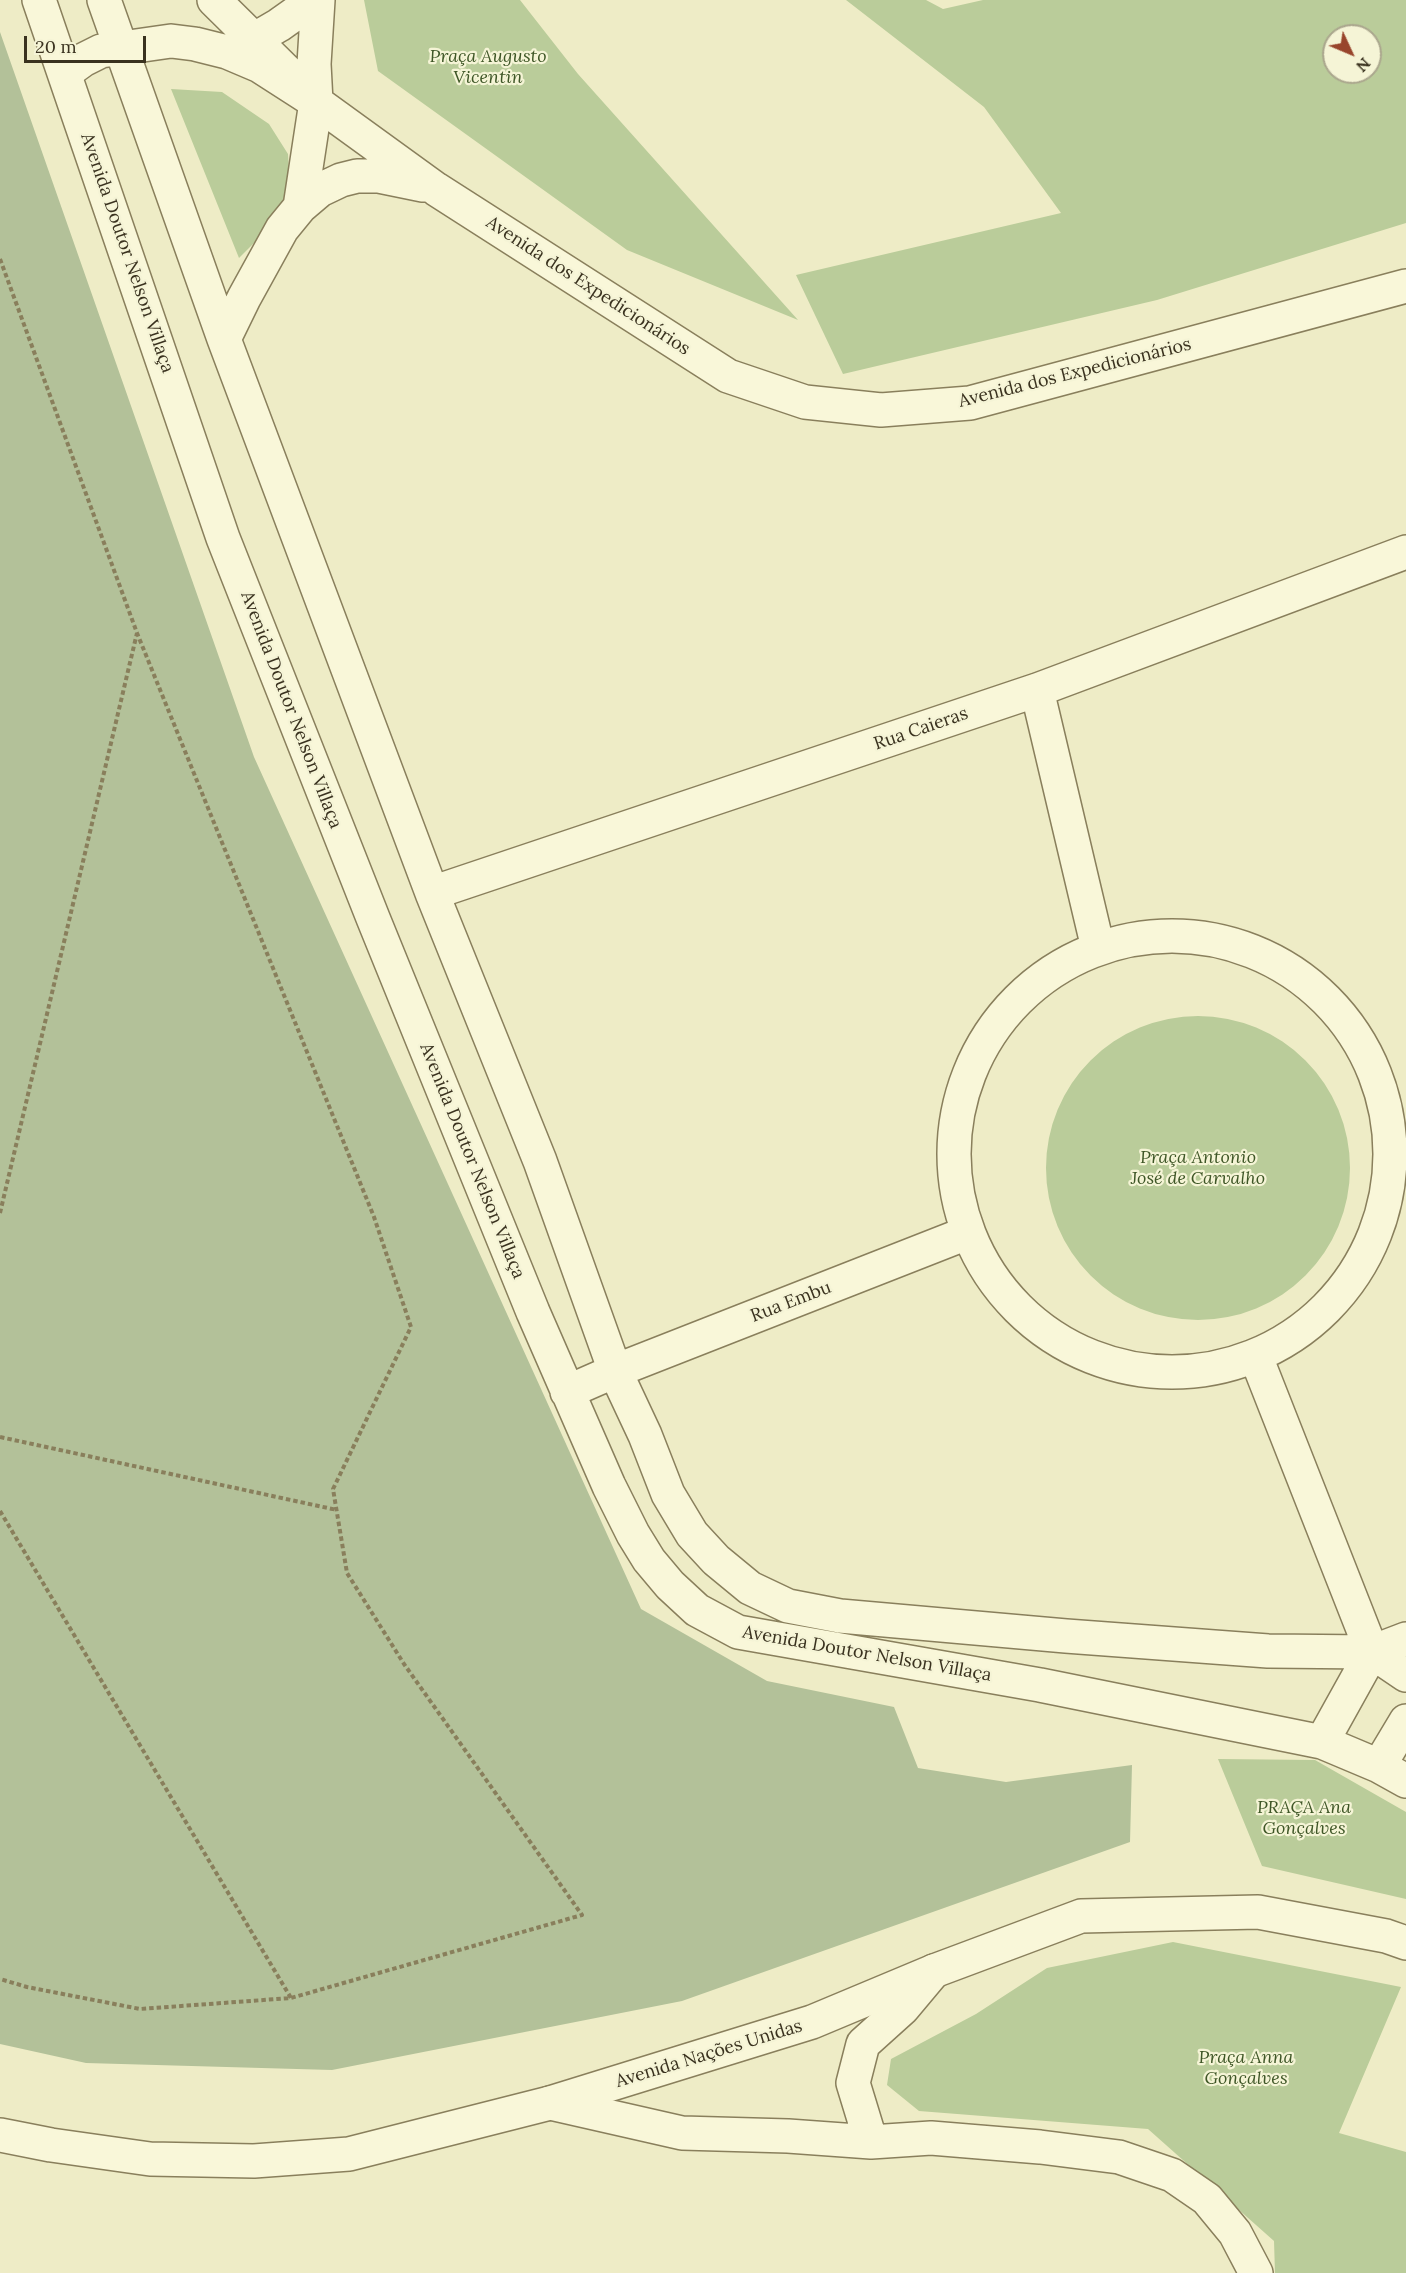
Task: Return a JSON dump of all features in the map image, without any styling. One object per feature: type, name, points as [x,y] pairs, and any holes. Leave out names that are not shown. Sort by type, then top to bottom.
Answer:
[{"type":"street","name":"Avenida Doutor Nelson Villaça","points":[[39,0],[224,538],[373,918],[567,1392],[609,1486],[649,1560],[670,1585],[697,1610],[738,1632],[1040,1685],[1322,1742],[1392,1774]]},
{"type":"street","name":"Avenida Doutor Nelson Villaça","points":[[104,0],[225,339],[432,893],[540,1161],[615,1371],[645,1435],[668,1494],[693,1534],[716,1560],[750,1588],[788,1606],[840,1616],[1268,1651],[1372,1652]]},
{"type":"street","points":[[214,0],[316,102]]},
{"type":"street","points":[[255,39],[279,26],[316,0]]},
{"type":"street","points":[[300,207],[316,102],[314,64],[316,0]]},
{"type":"street","points":[[65,73],[101,51],[122,47],[171,41],[227,52],[260,66],[316,102],[436,189]]},
{"type":"street","points":[[225,339],[282,229],[300,207],[320,190],[341,180],[357,176],[402,179],[436,189]]},
{"type":"street","name":"Avenida dos Expedicionários","points":[[436,189],[728,376],[805,402],[859,408],[881,410],[970,403],[1406,286]]},
{"type":"street","name":"Rua Caieras","points":[[432,893],[1037,690],[1406,552]]},
{"type":"street","points":[[1037,690],[1098,948]]},
{"type":"street","points":[[1168,935],[1237,944],[1300,975],[1350,1025],[1394,1083],[1392,1151],[1382,1215],[1355,1274],[1312,1323],[1256,1357],[1188,1373],[1118,1368],[1054,1340],[1002,1294],[967,1233],[953,1166],[961,1096],[990,1033],[1037,981],[1098,948],[1168,935]]},
{"type":"street","name":"Rua Embu","points":[[567,1392],[967,1233]]},
{"type":"street","points":[[1256,1357],[1372,1652],[1406,1675]]},
{"type":"street","points":[[1322,1742],[1372,1652],[1406,1639]]},
{"type":"street","points":[[1392,1774],[1406,1721]]},
{"type":"street","name":"Avenida Nações Unidas","points":[[0,2135],[51,2145],[150,2158],[254,2161],[349,2154],[550,2103],[812,2022],[934,1971],[1082,1916],[1258,1912],[1386,1936],[1406,1943]]},
{"type":"street","points":[[871,2142],[853,2083],[863,2044],[903,2008],[934,1971]]},
{"type":"street","points":[[550,2103],[682,2133],[788,2136],[871,2142],[931,2138],[1040,2147],[1119,2157],[1172,2175],[1207,2199],[1235,2233],[1256,2273]]},
{"type":"path","points":[[0,261],[137,633],[374,1217],[411,1328],[333,1489],[346,1573],[404,1664],[582,1916],[291,1998],[140,2009],[27,1987],[0,1979]]},
{"type":"path","points":[[0,1213],[137,633]]},
{"type":"path","points":[[0,1437],[337,1510]]},
{"type":"path","points":[[0,1511],[291,1998]]},
{"type":"green space","name":"Praça Augusto Vicentin","points":[[364,0],[520,0],[578,74],[798,320],[627,250],[378,71]]},
{"type":"green space","points":[[846,0],[926,0],[943,9],[983,0],[1406,0],[1406,223],[1157,300],[843,374],[796,275],[1061,213],[984,107]]},
{"type":"green space","points":[[0,32],[254,757],[641,1609],[767,1681],[894,1707],[918,1768],[1006,1782],[1132,1765],[1130,1842],[682,2001],[332,2070],[86,2063],[0,2044]]},
{"type":"green space","points":[[171,89],[222,92],[269,124],[288,154],[290,191],[267,230],[239,258]]},
{"type":"green space","name":"Praça Antonio José de Carvalho","points":[[1198,1016],[1228,1019],[1256,1028],[1282,1042],[1305,1061],[1324,1084],[1338,1110],[1347,1138],[1350,1168],[1347,1198],[1338,1226],[1324,1252],[1305,1275],[1282,1294],[1256,1308],[1228,1317],[1198,1320],[1168,1317],[1140,1308],[1114,1294],[1091,1275],[1072,1252],[1058,1226],[1049,1198],[1046,1168],[1049,1138],[1058,1110],[1072,1084],[1091,1061],[1114,1042],[1140,1028],[1168,1019]]},
{"type":"green space","name":"PRAÇA Ana Gonçalves","points":[[1218,1759],[1315,1760],[1406,1812],[1406,1899],[1262,1866]]},
{"type":"green space","name":"Praça Anna Gonçalves","points":[[1173,1942],[1401,1987],[1339,2133],[1406,2152],[1406,2273],[1275,2273],[1274,2241],[1148,2129],[919,2111],[887,2085],[891,2059],[976,2014],[1047,1968]]}]
